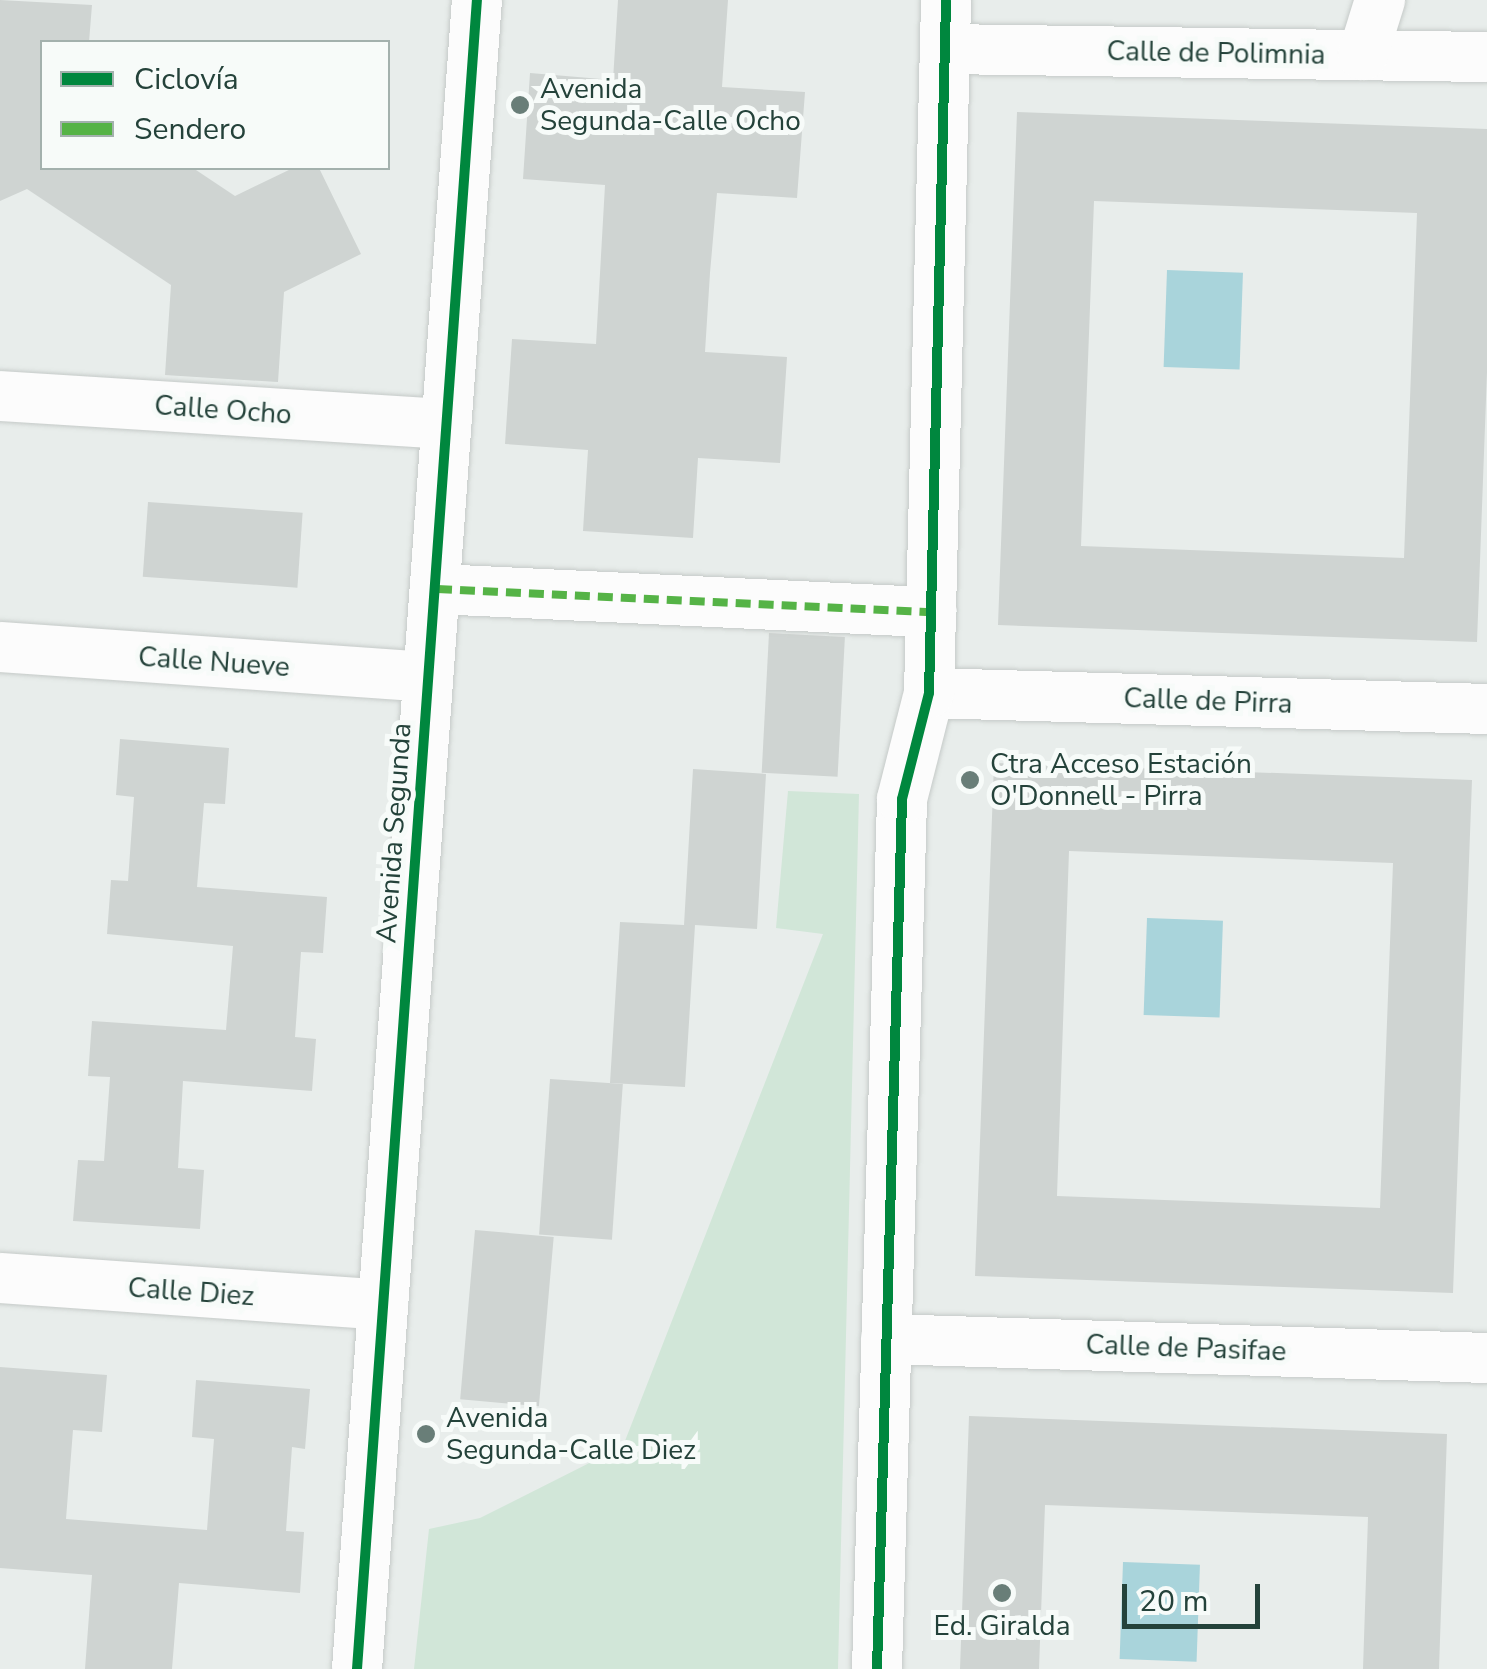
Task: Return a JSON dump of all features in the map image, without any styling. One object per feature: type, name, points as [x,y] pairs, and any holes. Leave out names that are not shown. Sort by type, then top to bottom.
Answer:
[{"type":"street","name":"Avenida Segunda","points":[[357,1669],[476,0]]},
{"type":"street","points":[[1363,55],[1380,0]]},
{"type":"street","points":[[877,1669],[902,799],[929,693],[946,24]]},
{"type":"street","name":"Calle de Polimnia","points":[[946,24],[1363,55],[1487,57]]},
{"type":"street","name":"Calle Ocho","points":[[0,396],[446,424]]},
{"type":"street","points":[[437,589],[931,612]]},
{"type":"street","name":"Calle Nueve","points":[[0,648],[427,677]]},
{"type":"street","name":"Calle de Pirra","points":[[929,693],[1487,709]]},
{"type":"street","name":"Calle Diez","points":[[0,1278],[383,1305]]},
{"type":"street","name":"Calle de Pasifae","points":[[886,1339],[1487,1358]]},
{"type":"green space","points":[[788,791],[859,794],[838,1669],[414,1669],[429,1529],[480,1518],[623,1446],[823,934],[776,928]]},
{"type":"water","points":[[1167,270],[1243,273],[1240,370],[1164,367]]},
{"type":"water","points":[[1147,918],[1223,921],[1220,1018],[1144,1015]]},
{"type":"water","points":[[1123,1562],[1200,1565],[1197,1662],[1120,1659]]},
{"type":"building","points":[[0,0],[92,5],[89,40],[40,40],[40,170],[196,170],[235,196],[289,170],[320,170],[361,254],[284,292],[278,382],[165,375],[171,285],[27,189],[0,201]]},
{"type":"building","points":[[618,0],[728,0],[722,87],[805,92],[797,198],[717,193],[710,273],[705,352],[787,357],[780,463],[698,458],[693,538],[583,531],[588,450],[505,444],[512,339],[596,344],[605,185],[523,179],[530,73],[613,80]]},
{"type":"building","points":[[1017,112],[1487,129],[1487,372],[1477,642],[998,625]],"holes":[[[1094,201],[1417,213],[1404,558],[1081,546]]]},
{"type":"building","points":[[148,502],[303,513],[297,588],[143,577]]},
{"type":"building","points":[[769,633],[845,637],[838,777],[762,773]]},
{"type":"building","points":[[120,739],[229,748],[225,804],[204,803],[197,887],[327,897],[323,953],[301,952],[295,1037],[316,1039],[312,1091],[183,1081],[178,1168],[204,1170],[200,1229],[73,1221],[78,1160],[104,1161],[110,1077],[88,1076],[92,1021],[226,1030],[233,946],[107,934],[111,880],[128,881],[134,797],[116,795]]},
{"type":"building","points":[[994,763],[1472,780],[1453,1293],[975,1276]],"holes":[[[1069,851],[1393,863],[1380,1208],[1057,1196]]]},
{"type":"building","points":[[693,769],[766,774],[757,929],[695,925],[685,1087],[610,1083],[620,922],[684,925]]},
{"type":"building","points":[[550,1079],[623,1084],[612,1240],[539,1235]]},
{"type":"building","points":[[475,1230],[554,1237],[539,1406],[460,1399]]},
{"type":"building","points":[[0,1367],[107,1375],[102,1432],[73,1430],[66,1519],[207,1530],[214,1439],[192,1437],[196,1380],[310,1389],[305,1449],[292,1447],[286,1531],[304,1532],[300,1593],[179,1583],[172,1669],[85,1669],[92,1575],[0,1568]]},
{"type":"building","name":"Ed. Giralda","points":[[969,1416],[1447,1434],[1439,1669],[1363,1669],[1368,1517],[1045,1505],[1039,1669],[960,1669]]},
{"type":"marked path","points":[[437,589],[931,612]]},
{"type":"cycle path","points":[[357,1669],[477,0]]},
{"type":"cycle path","points":[[877,1669],[902,799],[929,693],[946,0]]},
{"type":"place","name":"Avenida Segunda-Calle Ocho","points":[[520,105]]},
{"type":"place","name":"Ctra Acceso Estación O'Donnell - Pirra","points":[[970,780]]},
{"type":"place","name":"Avenida Segunda-Calle Diez","points":[[426,1434]]},
{"type":"place","name":"Ed. Giralda","points":[[1002,1593]]}]
